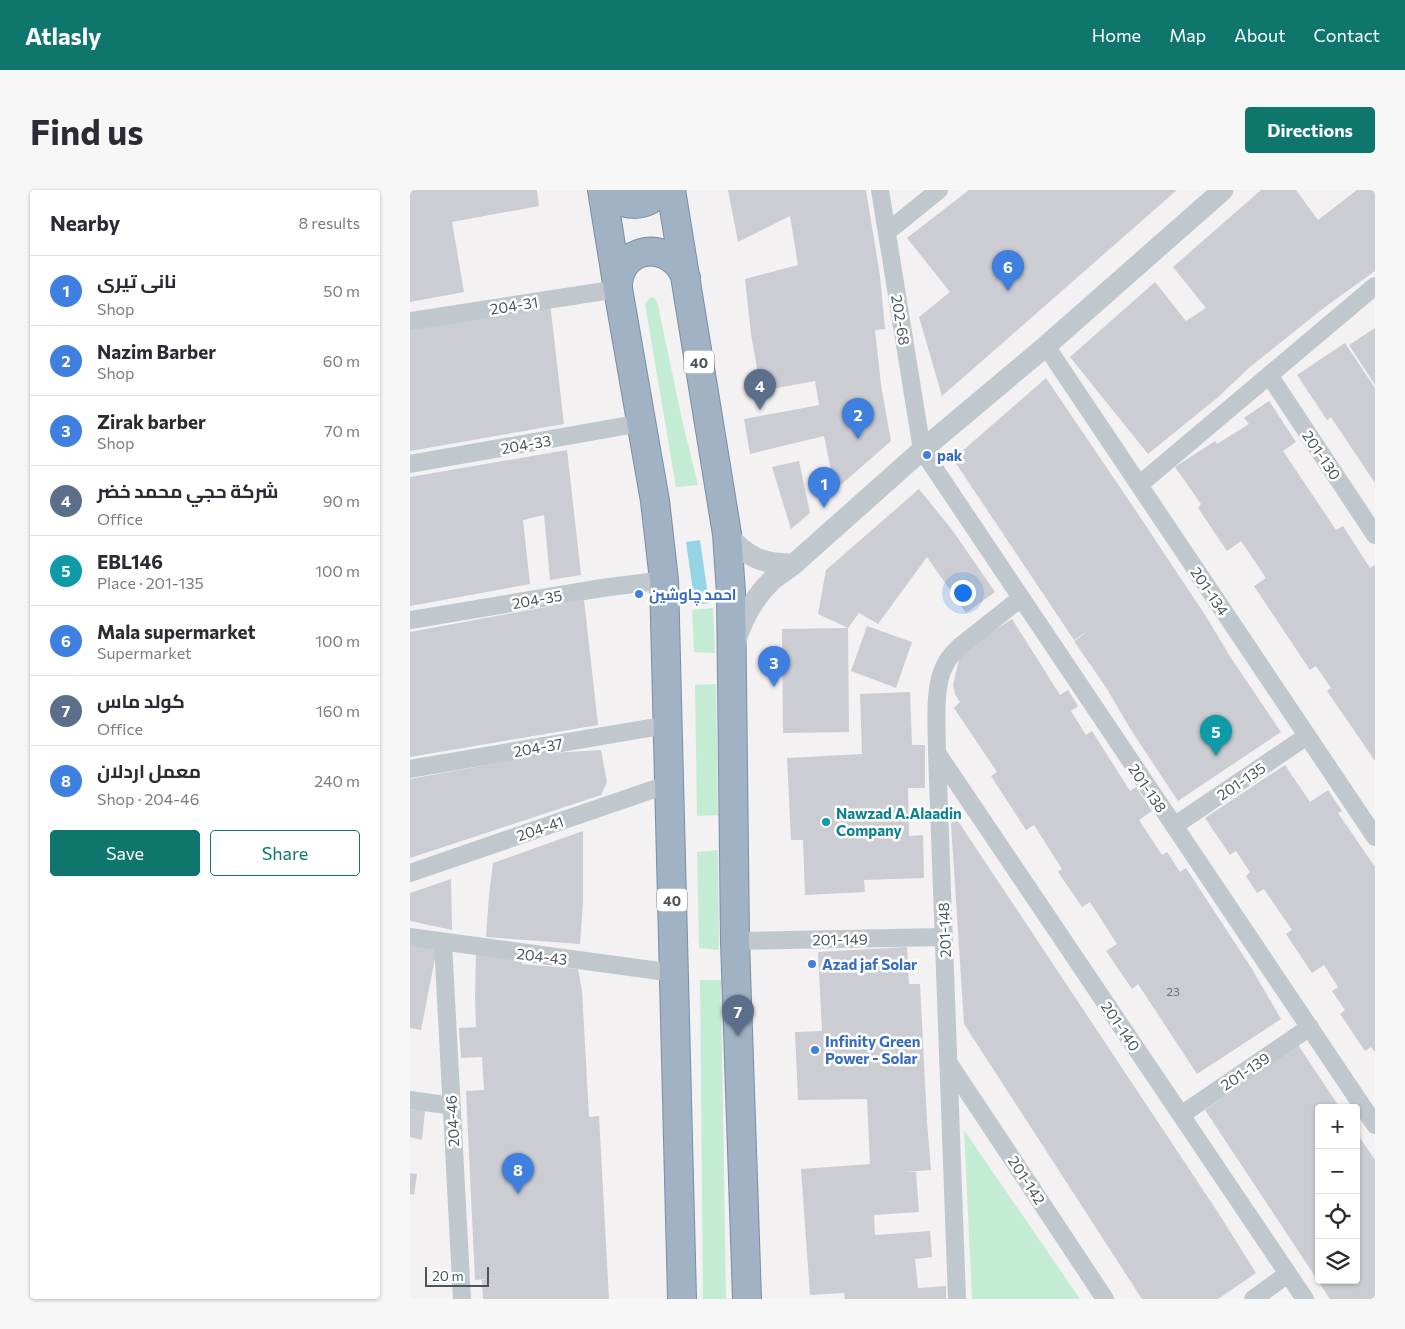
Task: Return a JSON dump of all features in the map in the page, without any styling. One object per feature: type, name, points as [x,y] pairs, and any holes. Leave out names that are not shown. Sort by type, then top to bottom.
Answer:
[{"type":"highway","name":"40","points":[[602,190],[655,501],[664,580],[682,1299]]},
{"type":"highway","points":[[606,190],[617,200],[632,204],[654,198],[661,190]]},
{"type":"highway","name":"40","points":[[671,190],[727,534],[733,651],[735,941],[747,1299]]},
{"type":"highway","points":[[618,289],[618,278],[626,263],[634,256],[645,252],[662,253],[673,258],[680,266],[686,278]]},
{"type":"street","name":"202-68","points":[[880,190],[922,450]]},
{"type":"street","points":[[887,232],[939,190]]},
{"type":"street","points":[[733,651],[741,625],[754,601],[772,581],[794,564],[922,450],[1046,346],[1223,190]]},
{"type":"street","points":[[1139,485],[1375,286]]},
{"type":"street","name":"204-31","points":[[410,321],[618,289]]},
{"type":"street","name":"201-134","points":[[1046,346],[1375,836]]},
{"type":"street","name":"201-130","points":[[1269,375],[1375,534]]},
{"type":"street","name":"204-33","points":[[410,464],[641,423]]},
{"type":"street","name":"201-138","points":[[922,450],[1375,1125]]},
{"type":"street","points":[[727,534],[736,546],[749,555],[763,561],[778,564],[794,564]]},
{"type":"street","name":"204-35","points":[[410,620],[602,588],[664,580]]},
{"type":"street","name":"201-148","points":[[957,1299],[937,753],[938,688],[944,665],[951,655],[1021,598]]},
{"type":"street","name":"204-37","points":[[410,768],[667,725]]},
{"type":"street","name":"201-135","points":[[1174,826],[1307,736]]},
{"type":"street","name":"201-140","points":[[937,753],[1305,1299]]},
{"type":"street","name":"204-41","points":[[410,873],[669,784]]},
{"type":"street","name":"204-43","points":[[410,937],[674,973]]},
{"type":"street","name":"201-149","points":[[735,941],[944,937]]},
{"type":"street","name":"204-46","points":[[443,943],[462,1299]]},
{"type":"street","name":"201-139","points":[[1181,1115],[1310,1027]]},
{"type":"street","name":"201-142","points":[[948,1062],[1105,1299]]},
{"type":"street","points":[[410,1100],[452,1106]]},
{"type":"street","points":[[1253,1299],[1288,1274]]},
{"type":"green space","points":[[653,297],[657,301],[698,485],[676,487],[645,304]]},
{"type":"green space","points":[[713,608],[715,653],[694,652],[692,610]]},
{"type":"green space","points":[[716,684],[718,815],[697,816],[695,685]]},
{"type":"green space","points":[[718,850],[719,950],[699,948],[697,852]]},
{"type":"green space","points":[[700,980],[721,980],[726,1299],[703,1299]]},
{"type":"green space","points":[[964,1130],[1080,1299],[972,1299]]},
{"type":"water","points":[[700,540],[709,603],[695,605],[686,542]]},
{"type":"building","points":[[410,190],[537,190],[539,206],[452,222],[464,292],[410,302]]},
{"type":"building","points":[[728,190],[866,190],[880,276],[885,329],[875,330],[881,385],[891,441],[835,490],[824,436],[750,454],[744,419],[819,405],[815,381],[761,391],[751,334],[745,279],[798,265],[790,216],[738,242]]},
{"type":"building","points":[[969,190],[1177,190],[942,396],[919,317],[950,292],[907,238]]},
{"type":"building","points":[[1261,190],[1296,190],[1318,220],[1357,190],[1375,190],[1375,271],[1325,307],[1250,367],[1217,398],[1148,454],[1070,357],[1155,282],[1186,321],[1206,308],[1173,267]]},
{"type":"building","points":[[550,303],[564,424],[410,451],[410,326]]},
{"type":"building","points":[[1375,328],[1375,385],[1349,345]]},
{"type":"building","points":[[1345,343],[1375,388],[1375,483],[1331,417],[1327,420],[1297,375]]},
{"type":"building","points":[[1046,378],[1281,732],[1178,801],[1131,730],[1107,689],[1074,641],[1094,627],[1074,640],[953,459]]},
{"type":"building","points":[[1269,401],[1296,442],[1283,451],[1336,530],[1343,526],[1370,568],[1375,565],[1375,761],[1327,691],[1331,688],[1316,666],[1310,670],[1254,586],[1266,578],[1241,541],[1227,551],[1198,508],[1201,504],[1175,467],[1215,441],[1217,444],[1249,424],[1244,418]]},
{"type":"building","points":[[567,450],[581,575],[550,580],[544,515],[523,520],[530,584],[410,606],[410,477]]},
{"type":"building","points":[[799,461],[810,513],[791,529],[772,467]]},
{"type":"building","points":[[919,489],[953,531],[995,592],[966,613],[927,557],[878,624],[859,613],[848,628],[818,614],[826,570]]},
{"type":"building","points":[[584,600],[598,725],[410,757],[410,632]]},
{"type":"building","points":[[1012,619],[1060,695],[1068,690],[1078,706],[1071,711],[1086,735],[1092,731],[1130,791],[1136,787],[1152,811],[1139,820],[1162,855],[1167,852],[1180,872],[1186,868],[1252,969],[1281,1019],[1197,1074],[1138,984],[1132,989],[1106,951],[1117,944],[1090,902],[1082,907],[1058,872],[1062,869],[1034,825],[1026,830],[991,776],[997,772],[954,708],[960,702],[955,694],[953,685],[961,651]]},
{"type":"building","points":[[867,626],[912,642],[896,688],[851,671]]},
{"type":"building","points":[[848,628],[849,732],[783,733],[782,629]]},
{"type":"building","points":[[910,692],[912,745],[925,745],[925,788],[908,788],[909,836],[923,835],[924,878],[864,880],[865,892],[805,895],[803,840],[791,840],[787,758],[862,754],[860,694]]},
{"type":"building","points":[[601,750],[607,782],[601,795],[410,858],[410,779],[552,753]]},
{"type":"building","points":[[1285,765],[1310,802],[1328,790],[1342,811],[1338,813],[1375,867],[1375,1052],[1371,1047],[1365,1051],[1340,1014],[1345,1010],[1332,991],[1338,987],[1324,965],[1312,973],[1286,934],[1292,930],[1264,889],[1257,893],[1246,876],[1250,872],[1236,851],[1230,855],[1205,818]]},
{"type":"building","points":[[956,818],[1219,1214],[1256,1273],[1218,1299],[1142,1299],[964,1024],[951,824]]},
{"type":"building","points":[[583,831],[583,902],[580,944],[486,937],[493,863]]},
{"type":"building","points":[[451,879],[452,930],[410,921],[410,893]]},
{"type":"building","points":[[410,943],[437,948],[421,1030],[410,1028]]},
{"type":"building","points":[[907,947],[909,984],[920,984],[931,1170],[904,1172],[916,1172],[919,1212],[874,1215],[875,1235],[930,1231],[932,1257],[915,1259],[918,1288],[946,1286],[946,1299],[845,1299],[844,1293],[810,1295],[801,1169],[870,1164],[867,1099],[798,1100],[795,1032],[822,1031],[818,952]]},
{"type":"building","points":[[476,953],[522,959],[522,964],[578,969],[582,991],[589,1117],[599,1116],[609,1299],[483,1299],[482,1280],[497,1278],[475,1280],[466,1091],[484,1090],[482,1057],[461,1058],[459,1028],[476,1027]]},
{"type":"building","points":[[1298,1045],[1337,1104],[1315,1104],[1315,1276],[1205,1110]]},
{"type":"building","points":[[410,1109],[425,1111],[422,1140],[410,1137]]},
{"type":"building","points":[[1360,1138],[1375,1160],[1375,1299],[1330,1299],[1320,1284],[1360,1284]]},
{"type":"building","points":[[410,1173],[417,1174],[414,1195],[410,1194]]},
{"type":"place","name":"Mala supermarket","points":[[1008,291]]},
{"type":"place","name":"شركة حجي محمد خضر","points":[[760,410]]},
{"type":"place","name":"Nazim Barber","points":[[858,439]]},
{"type":"place","name":"pak","points":[[927,455]]},
{"type":"place","name":"نانی تیری","points":[[824,508]]},
{"type":"place","name":"احمد چاوشين","points":[[639,594]]},
{"type":"place","name":"Zirak barber","points":[[774,687]]},
{"type":"place","name":"EBL146","points":[[1216,756]]},
{"type":"place","name":"Nawzad A.Alaadin Company","points":[[826,822]]},
{"type":"place","name":"Azad jaf Solar","points":[[812,964]]},
{"type":"place","name":"كولد ماس","points":[[738,1036]]},
{"type":"place","name":"Infinity Green Power - Solar","points":[[815,1050]]},
{"type":"place","name":"معمل اردلان","points":[[518,1194]]}]
